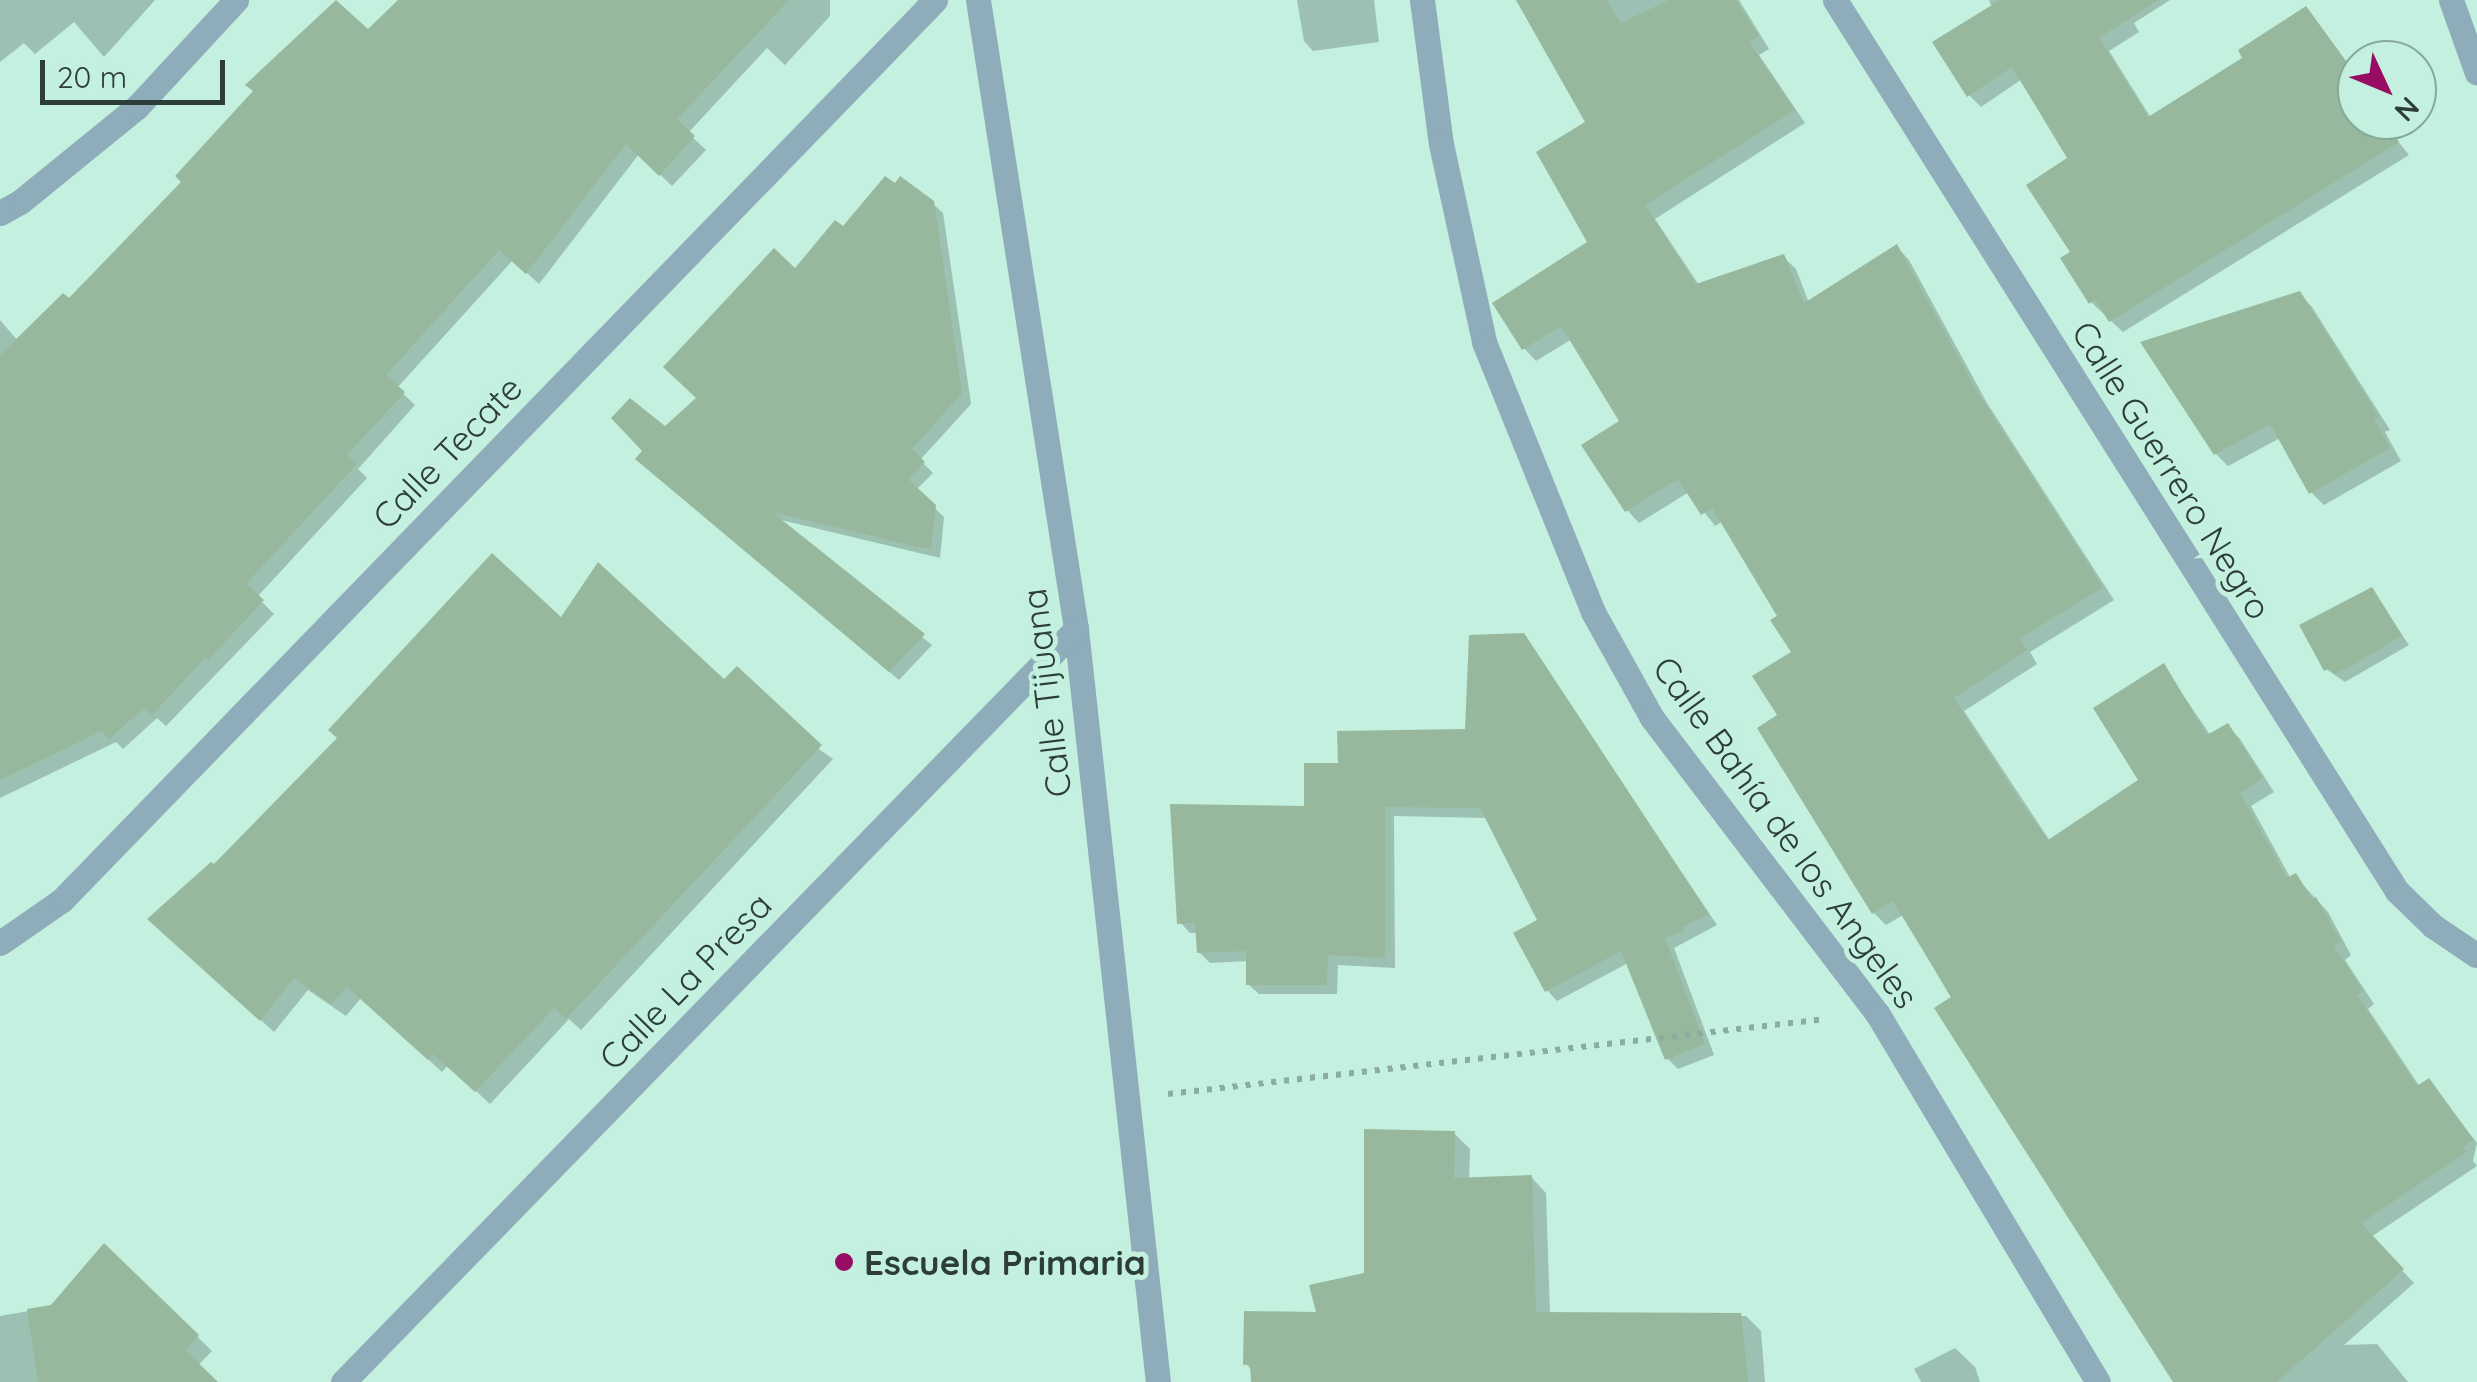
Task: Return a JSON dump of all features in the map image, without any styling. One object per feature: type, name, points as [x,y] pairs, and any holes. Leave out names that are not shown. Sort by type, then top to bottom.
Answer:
[{"type":"street","points":[[0,213],[20,202],[136,107],[236,0]]},
{"type":"street","name":"Calle Tecate","points":[[0,943],[62,900],[935,0]]},
{"type":"street","name":"Calle Tijuana","points":[[978,0],[1076,629],[1158,1382]]},
{"type":"street","name":"Calle Bahía de los Angeles","points":[[1422,0],[1441,144],[1484,342],[1593,612],[1652,718],[1877,1013],[2098,1382]]},
{"type":"street","name":"Calle Guerrero Negro","points":[[1835,0],[2397,890],[2434,926],[2476,949]]},
{"type":"street","points":[[2451,0],[2477,74]]},
{"type":"street","name":"Calle La Presa","points":[[344,1382],[1076,629]]},
{"type":"path","points":[[1126,1099],[1877,1013]]},
{"type":"building","points":[[336,0],[368,29],[398,0],[789,0],[677,119],[695,136],[659,176],[626,144],[526,274],[499,250],[386,375],[405,392],[347,455],[357,464],[246,584],[264,600],[208,660],[206,657],[152,715],[144,708],[109,739],[102,731],[0,780],[0,355],[63,293],[69,298],[181,182],[175,176],[253,91],[245,85]]},
{"type":"building","points":[[1516,0],[1606,0],[1621,23],[1669,0],[1736,0],[1759,36],[1749,42],[1795,110],[1645,205],[1696,284],[1784,254],[1804,303],[1897,244],[1975,388],[2103,587],[2019,639],[2027,650],[1954,698],[2020,801],[2048,840],[2138,780],[2093,708],[2164,663],[2207,735],[2228,723],[2263,778],[2240,793],[2287,878],[2296,873],[2312,899],[2316,897],[2341,941],[2334,946],[2363,991],[2357,995],[2417,1086],[2429,1078],[2474,1140],[2463,1147],[2467,1152],[2361,1223],[2404,1269],[2277,1382],[2173,1382],[1934,1008],[1951,997],[1893,901],[1872,914],[1757,728],[1777,715],[1752,676],[1791,652],[1770,620],[1777,616],[1712,508],[1701,515],[1678,479],[1625,512],[1581,445],[1619,421],[1561,326],[1522,350],[1492,303],[1587,242],[1536,152],[1585,122]]},
{"type":"building","points":[[2000,0],[2158,0],[2099,38],[2148,117],[2242,58],[2238,50],[2306,6],[2337,49],[2337,140],[2399,142],[2109,322],[2095,299],[2089,304],[2060,258],[2070,252],[2026,185],[2067,158],[2012,67],[1967,97],[1932,42]]},
{"type":"building","points":[[885,176],[895,183],[900,176],[934,201],[962,393],[912,449],[925,462],[908,479],[936,505],[931,550],[772,512],[925,634],[889,672],[635,459],[642,451],[611,418],[630,398],[665,426],[696,398],[663,367],[774,248],[795,268],[835,220],[843,226]]},
{"type":"building","points":[[2300,291],[2379,417],[2374,419],[2390,448],[2309,494],[2270,424],[2214,455],[2140,342]]},
{"type":"building","points":[[492,553],[561,617],[598,562],[724,679],[737,666],[822,745],[566,1019],[554,1008],[475,1092],[433,1054],[428,1060],[347,987],[331,1004],[294,978],[260,1021],[147,919],[211,862],[214,864],[337,738],[328,730]]},
{"type":"building","points":[[2372,587],[2402,635],[2352,666],[2334,674],[2330,668],[2324,671],[2299,625]]},
{"type":"building","points":[[1524,633],[1709,914],[1683,927],[1685,931],[1665,938],[1705,1044],[1665,1060],[1621,951],[1545,992],[1513,933],[1537,920],[1480,808],[1385,807],[1385,958],[1328,955],[1327,985],[1246,985],[1246,951],[1197,953],[1195,923],[1177,924],[1170,804],[1304,806],[1304,763],[1338,763],[1337,731],[1465,729],[1469,635]]},
{"type":"building","points":[[1364,1129],[1455,1131],[1454,1178],[1532,1175],[1536,1312],[1741,1313],[1748,1382],[1251,1382],[1250,1364],[1243,1365],[1244,1311],[1316,1312],[1309,1285],[1364,1273]]},
{"type":"building","points":[[104,1243],[199,1335],[185,1350],[218,1382],[38,1382],[27,1309],[51,1305]]},
{"type":"place","name":"Escuela Primaria","points":[[844,1262]]}]
